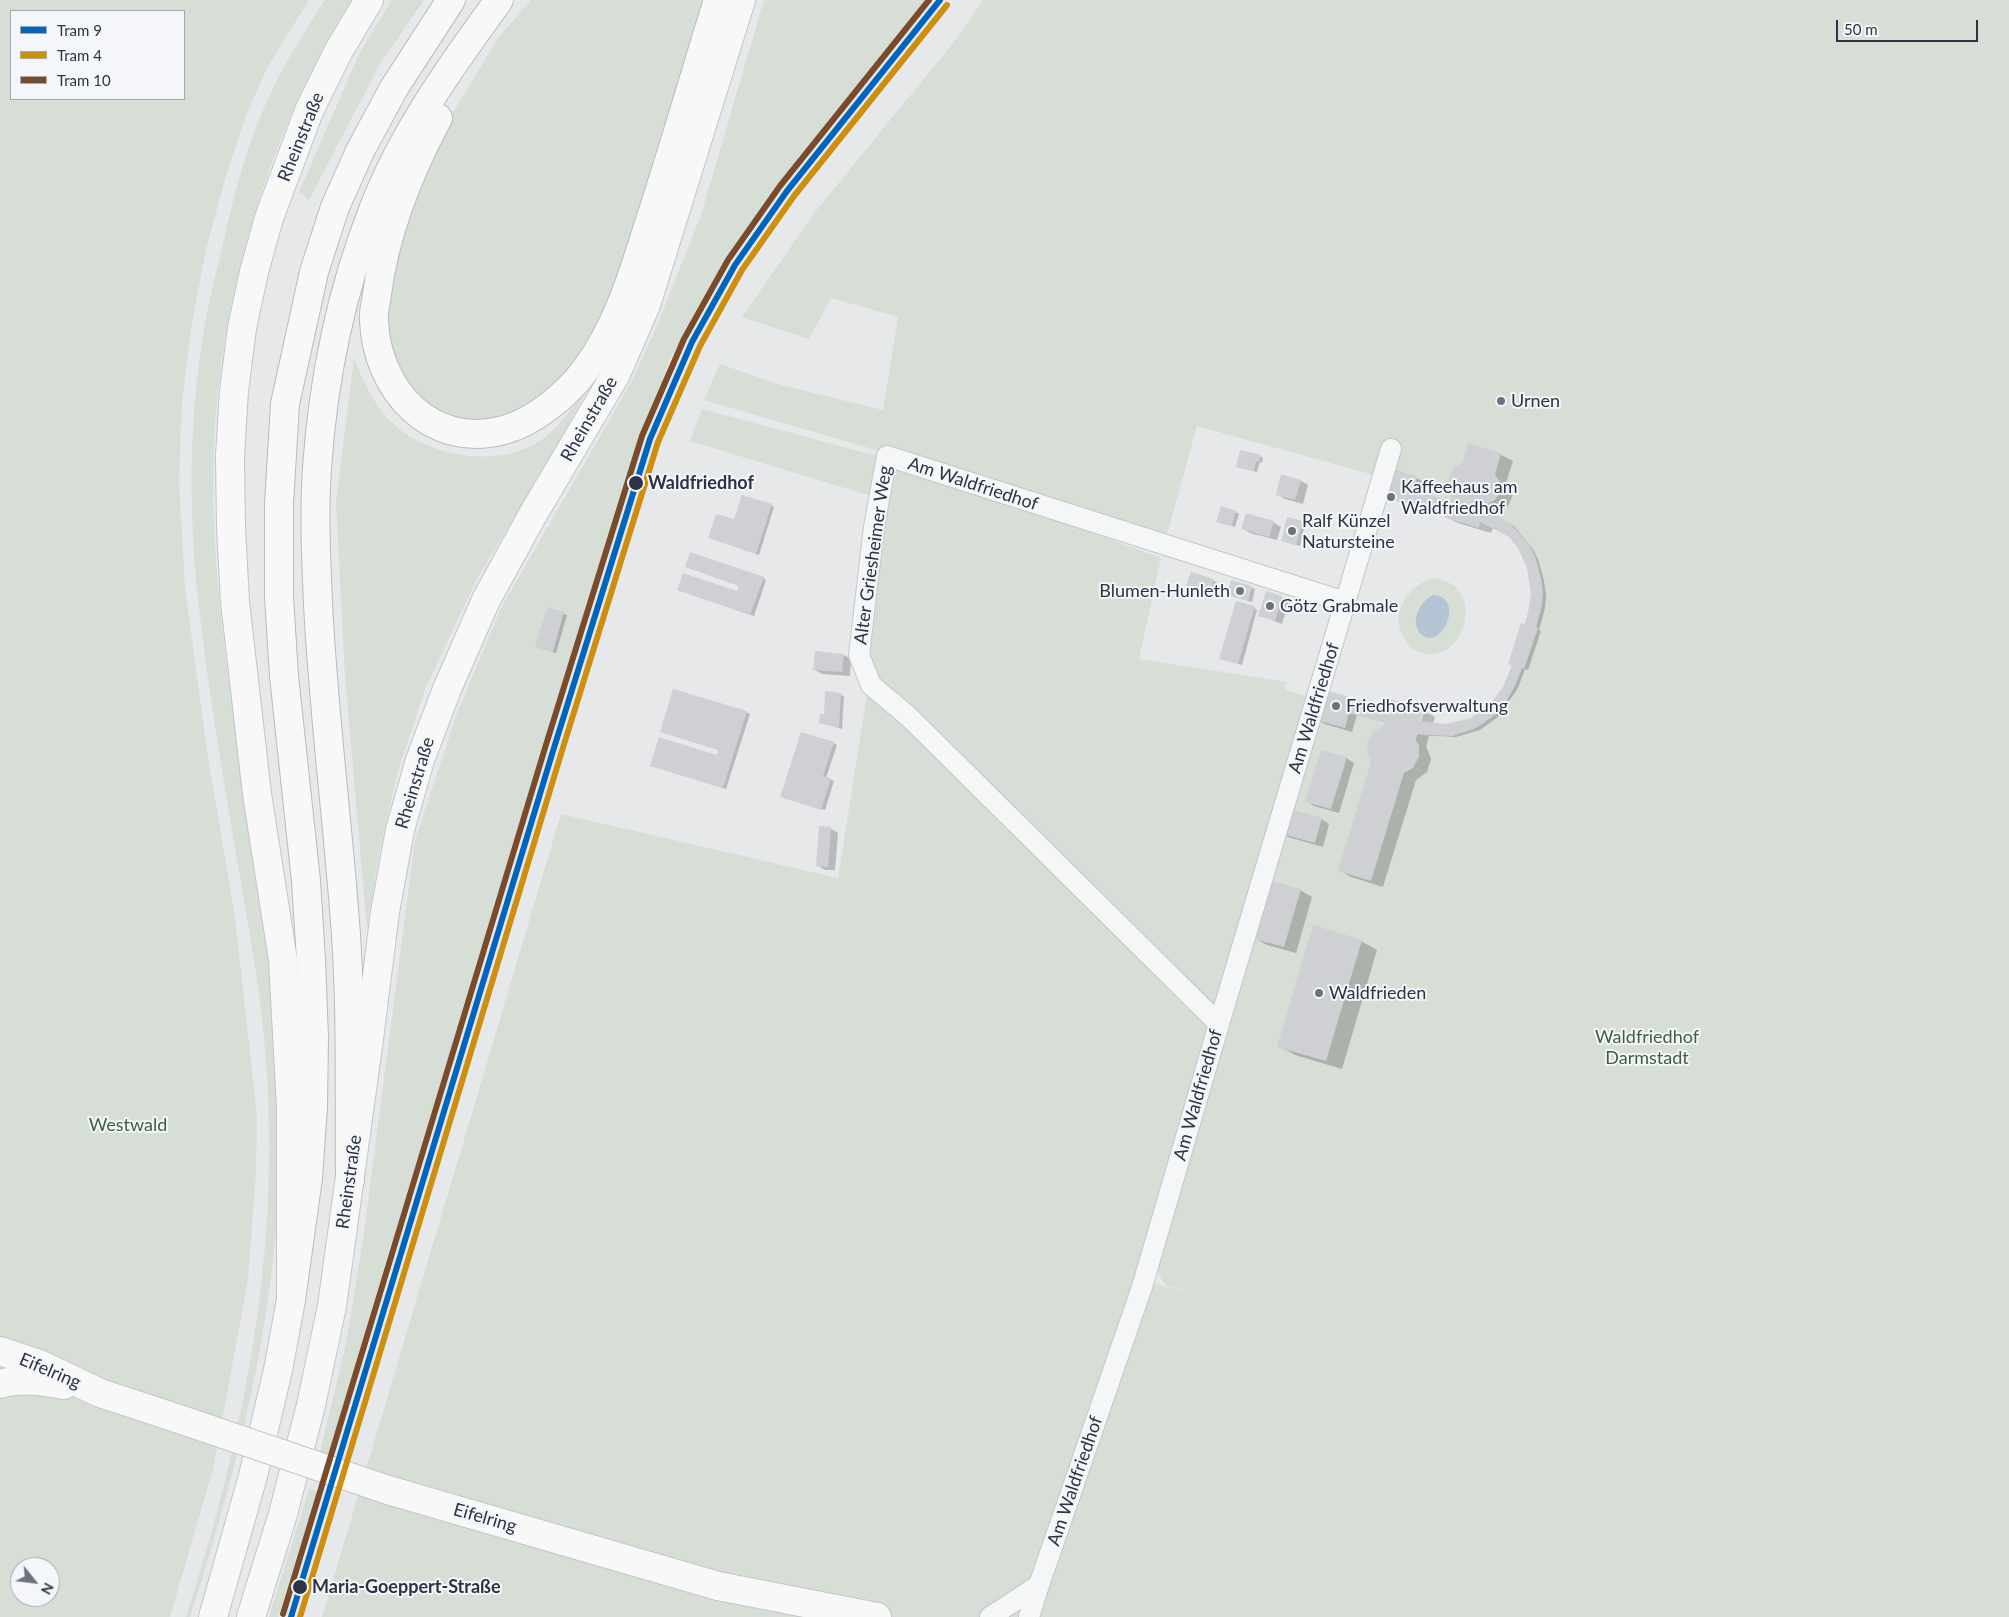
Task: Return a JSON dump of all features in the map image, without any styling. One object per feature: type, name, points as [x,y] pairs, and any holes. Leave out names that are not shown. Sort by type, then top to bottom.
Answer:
[{"type":"main road","name":"Rheinstraße","points":[[213,1617],[253,1476],[278,1370],[290,1300],[291,1107],[283,960],[257,794],[235,602],[230,465],[234,391],[242,328],[254,272],[269,218],[309,111],[338,52],[369,0]]},
{"type":"main road","points":[[290,1300],[308,1178],[313,1107],[314,1037],[306,881],[284,676],[279,598],[279,504],[285,404],[314,272],[335,207],[360,151],[394,88],[451,0]]},
{"type":"main road","points":[[500,0],[425,143],[411,177],[387,238],[374,320],[379,350],[388,378],[406,404],[432,423],[455,432],[478,434],[504,430],[532,420],[559,397],[585,370],[603,342],[620,309],[636,264],[718,0]]},
{"type":"main road","points":[[350,1180],[345,912],[327,731],[316,555],[317,470],[325,394],[335,338],[350,279],[373,210],[396,157],[416,121],[462,51],[500,0]]},
{"type":"main road","name":"Rheinstraße","points":[[251,1617],[284,1514],[311,1405],[332,1306],[385,912],[400,830],[420,760],[447,688],[486,600],[532,516],[616,374],[646,305],[741,0]]},
{"type":"main road","name":"Eifelring","points":[[0,1350],[39,1364],[100,1393]]},
{"type":"main road","name":"Eifelring","points":[[0,1384],[12,1380],[34,1380],[100,1393],[388,1490],[718,1586],[877,1617]]},
{"type":"street","name":"Am Waldfriedhof","points":[[1029,1617],[1142,1288],[1391,449]]},
{"type":"street","name":"Am Waldfriedhof","points":[[887,456],[1346,602]]},
{"type":"street","name":"Alter Griesheimer Weg","points":[[887,456],[874,527],[859,655],[871,685],[908,716],[1219,1024]]},
{"type":"street","name":"Am Waldfriedhof","points":[[1039,1585],[1043,1617]]},
{"type":"street","points":[[990,1617],[1039,1585]]},
{"type":"green space","name":"Westwald","points":[[0,0],[309,0],[267,68],[246,115],[226,176],[206,249],[192,323],[182,401],[179,481],[185,588],[208,758],[235,917],[257,1115],[256,1172],[248,1280],[213,1469],[170,1617],[0,1617]]},
{"type":"green space","points":[[325,0],[351,0],[325,45],[302,92],[281,139],[263,188],[247,238],[235,289],[218,391],[213,499],[218,580],[228,679],[273,970],[280,1161],[271,1277],[252,1392],[224,1505],[190,1617],[186,1617],[224,1485],[252,1351],[261,1283],[267,1214],[269,1146],[267,1077],[259,993],[212,705],[196,582],[192,513],[194,410],[197,376],[209,305],[241,171],[260,118],[279,75]]},
{"type":"green space","points":[[392,0],[424,0],[380,64],[309,200],[299,192],[361,50]]},
{"type":"green space","points":[[531,0],[704,0],[616,293],[580,358],[530,408],[481,424],[437,413],[406,386],[388,338],[385,301],[393,253],[434,144],[498,38]]},
{"type":"green space","points":[[764,0],[929,0],[781,183],[670,358],[526,805],[379,1284],[330,1455],[320,1452],[346,1344],[363,1240],[415,840],[456,716],[501,608],[632,381],[658,323],[701,215]]},
{"type":"green space","name":"Waldfriedhof Darmstadt","points":[[983,0],[2009,0],[2009,1617],[322,1617],[561,814],[838,878],[866,701],[881,499],[690,441],[702,409],[888,459],[1161,558],[1139,659],[1287,682],[1285,690],[1313,698],[1135,1278],[1201,1296],[1165,1285],[1156,1270],[1325,690],[1353,698],[1349,712],[1415,734],[1435,737],[1453,736],[1468,732],[1495,714],[1505,701],[1522,668],[1524,669],[1538,628],[1536,627],[1540,611],[1541,579],[1532,550],[1513,525],[1499,515],[1413,489],[1408,505],[1385,498],[1374,475],[1197,426],[1165,542],[876,450],[704,400],[720,364],[781,385],[883,410],[898,317],[831,298],[809,339],[742,317],[815,212],[958,37]]},
{"type":"green space","points":[[354,357],[368,390],[389,420],[404,433],[423,443],[443,451],[464,455],[486,457],[507,454],[527,448],[549,434],[587,390],[564,433],[476,581],[425,689],[397,774],[378,859],[367,930],[345,676],[336,502]]},
{"type":"green space","points":[[1432,578],[1449,583],[1460,593],[1465,605],[1465,619],[1461,633],[1453,645],[1442,652],[1428,654],[1418,652],[1406,641],[1401,631],[1399,612],[1402,604],[1414,588]]},
{"type":"green space","points":[[309,1489],[323,1494],[315,1519],[308,1520],[278,1617],[269,1617]]},
{"type":"water","points":[[1433,595],[1443,598],[1448,605],[1449,613],[1442,631],[1436,636],[1428,638],[1421,634],[1418,629],[1416,618],[1420,607]]},
{"type":"building","points":[[1468,443],[1501,453],[1495,475],[1500,482],[1500,490],[1496,499],[1486,505],[1484,511],[1499,516],[1510,523],[1529,545],[1535,556],[1543,593],[1536,627],[1538,628],[1524,669],[1522,668],[1506,702],[1495,715],[1476,728],[1452,736],[1416,734],[1415,738],[1419,746],[1419,757],[1413,768],[1404,773],[1371,881],[1338,871],[1371,762],[1367,752],[1368,741],[1373,732],[1383,726],[1384,723],[1349,713],[1345,728],[1316,720],[1325,690],[1387,709],[1390,699],[1423,709],[1420,721],[1446,724],[1471,718],[1490,704],[1503,687],[1512,665],[1508,664],[1521,623],[1525,624],[1528,613],[1531,593],[1527,568],[1518,548],[1509,537],[1480,522],[1479,528],[1444,517],[1446,513],[1410,501],[1408,505],[1385,498],[1393,469],[1417,477],[1413,489],[1450,501],[1452,494],[1448,489],[1448,479],[1454,468],[1462,463]]},
{"type":"building","points":[[1240,450],[1261,455],[1259,462],[1256,461],[1254,471],[1236,467]]},
{"type":"building","points":[[1281,474],[1301,480],[1295,500],[1276,495]]},
{"type":"building","points":[[742,495],[772,504],[756,554],[708,538],[716,514],[734,519]]},
{"type":"building","points":[[1221,506],[1236,511],[1232,526],[1216,522]]},
{"type":"building","points":[[1246,513],[1274,521],[1269,537],[1241,529]]},
{"type":"building","name":"Ralf Künzel Natursteine","points":[[1287,517],[1303,521],[1296,545],[1281,541]]},
{"type":"building","points":[[690,552],[764,577],[750,615],[677,590],[683,573],[737,591],[739,586],[685,567]]},
{"type":"building","points":[[1191,572],[1214,579],[1210,593],[1186,586]]},
{"type":"building","name":"Blumen-Hunleth","points":[[1231,580],[1252,586],[1248,601],[1227,595]]},
{"type":"building","name":"Götz Grabmale","points":[[1266,591],[1282,596],[1275,621],[1258,616]]},
{"type":"building","points":[[1236,601],[1255,606],[1238,664],[1219,659]]},
{"type":"building","points":[[547,607],[564,612],[553,652],[535,647]]},
{"type":"building","points":[[815,651],[844,654],[842,672],[813,670]]},
{"type":"building","points":[[673,689],[747,711],[723,788],[650,766],[659,737],[717,755],[718,750],[660,732]]},
{"type":"building","points":[[825,691],[841,693],[839,728],[819,723],[820,714],[824,714]]},
{"type":"building","points":[[801,732],[834,742],[823,776],[831,778],[821,810],[780,797]]},
{"type":"building","points":[[1321,750],[1347,757],[1331,809],[1305,802]]},
{"type":"building","points":[[1286,808],[1322,818],[1315,843],[1279,833]]},
{"type":"building","points":[[819,826],[831,827],[828,867],[816,866]]},
{"type":"building","points":[[1271,881],[1301,889],[1284,947],[1254,939]]},
{"type":"building","name":"Waldfrieden","points":[[1313,925],[1362,940],[1326,1061],[1277,1047]]},
{"type":"tram line","name":"10","points":[[283,1614],[545,748],[642,436],[684,339],[728,260],[780,186],[929,0]]},
{"type":"tram line","name":"9","points":[[291,1617],[553,751],[650,439],[692,342],[735,265],[787,191],[940,0]]},
{"type":"tram line","name":"4","points":[[300,1617],[561,754],[658,442],[700,346],[742,270],[794,196],[947,5]]},
{"type":"place","name":"Urnen","points":[[1501,401]]},
{"type":"place","name":"Waldfriedhof","points":[[636,483]]},
{"type":"place","name":"Kaffeehaus am Waldfriedhof","points":[[1391,497]]},
{"type":"place","name":"Ralf Künzel Natursteine","points":[[1292,531]]},
{"type":"place","name":"Blumen-Hunleth","points":[[1240,591]]},
{"type":"place","name":"Götz Grabmale","points":[[1270,606]]},
{"type":"place","name":"Friedhofsverwaltung","points":[[1336,706]]},
{"type":"place","name":"Waldfrieden","points":[[1319,993]]},
{"type":"place","name":"Maria-Goeppert-Straße","points":[[300,1587]]}]
